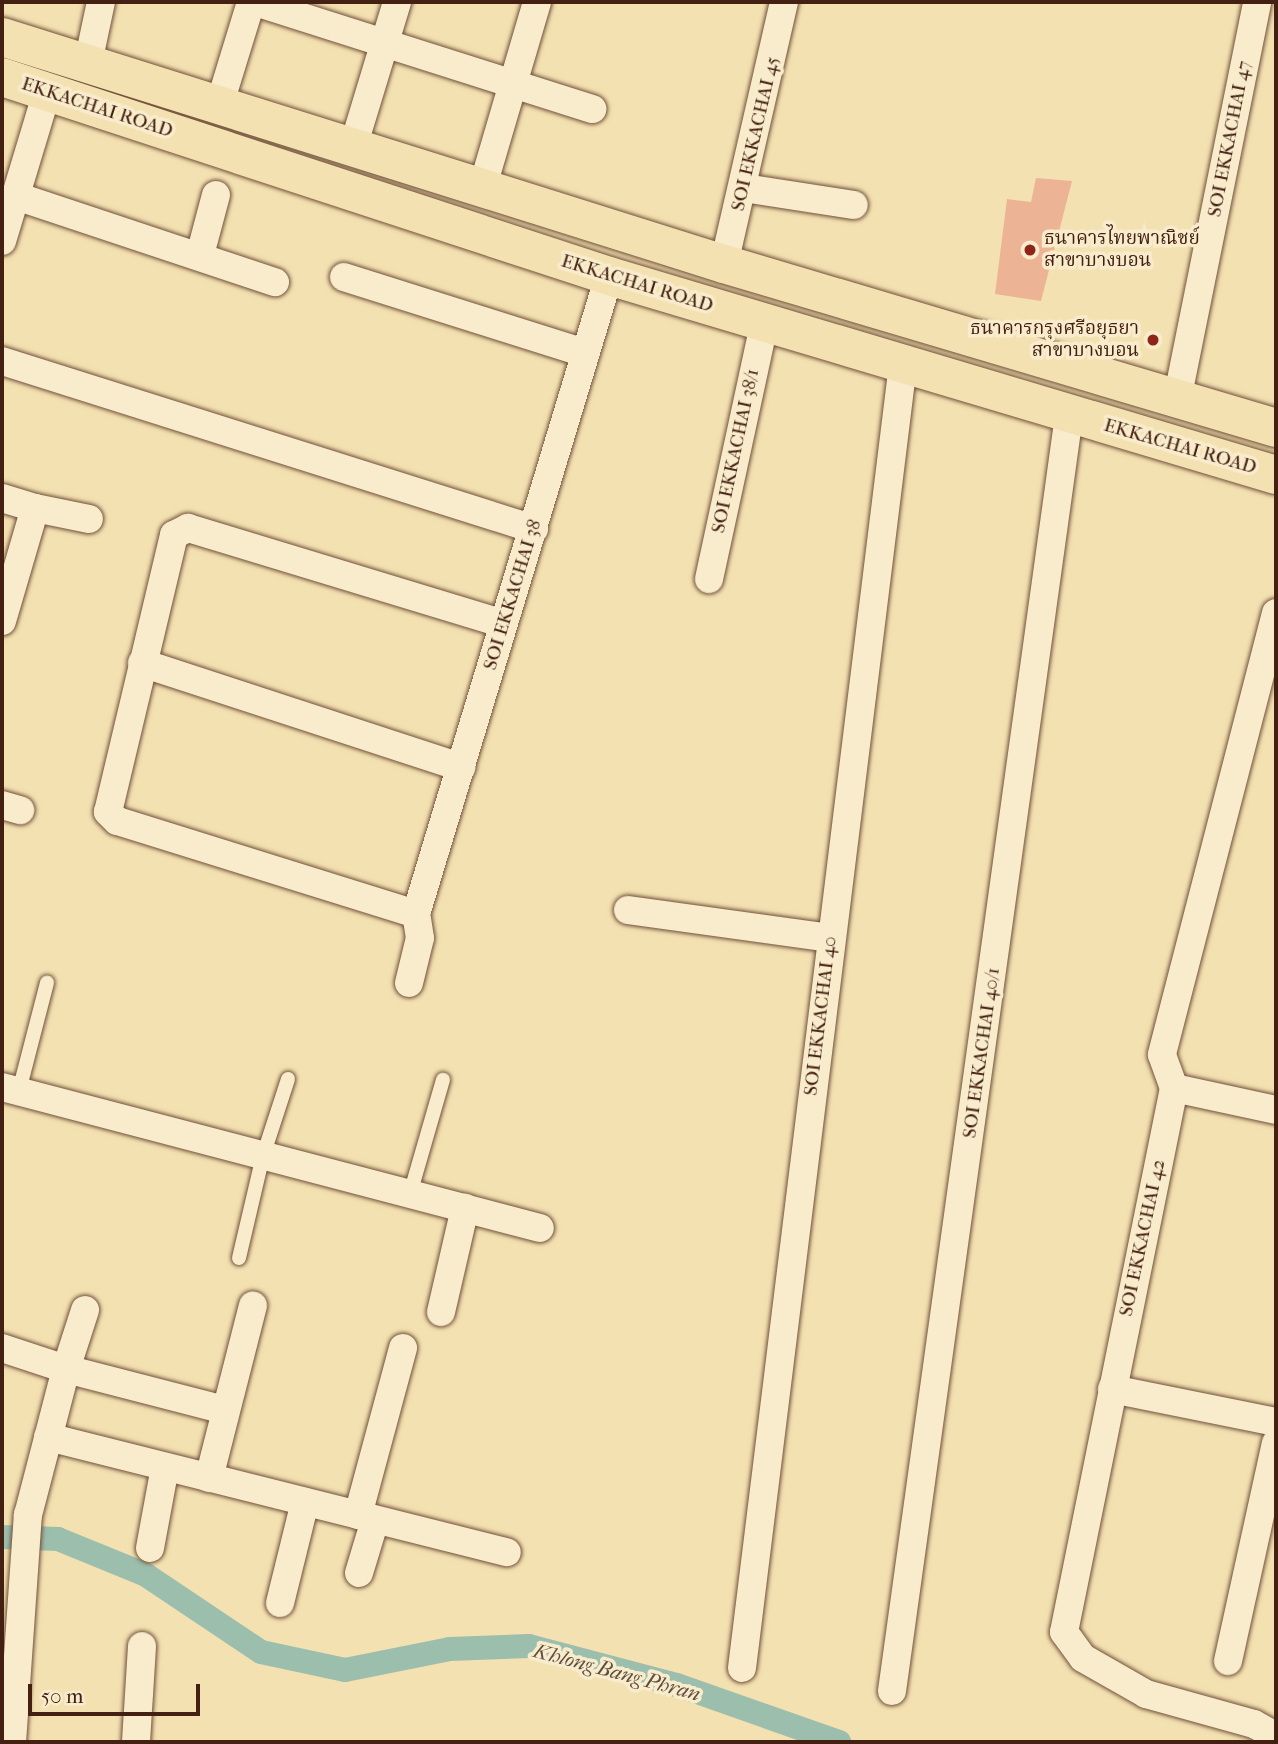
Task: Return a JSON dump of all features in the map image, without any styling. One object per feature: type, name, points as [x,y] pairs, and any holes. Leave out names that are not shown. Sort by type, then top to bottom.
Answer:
[{"type":"main road","name":"EKKACHAI ROAD","points":[[2,37],[220,103],[482,189],[724,264],[1276,428]]},
{"type":"main road","name":"EKKACHAI ROAD","points":[[2,77],[610,276],[1276,475]]},
{"type":"main road","points":[[296,173],[309,132]]},
{"type":"street","points":[[88,63],[101,2]]},
{"type":"street","points":[[220,103],[253,2],[592,108]]},
{"type":"street","points":[[354,147],[397,2]]},
{"type":"street","points":[[482,189],[537,2]]},
{"type":"street","name":"SOI EKKACHAI 45","points":[[724,264],[744,188],[784,2]]},
{"type":"street","name":"SOI EKKACHAI 47","points":[[1177,400],[1257,2]]},
{"type":"street","points":[[2,241],[47,92]]},
{"type":"street","points":[[744,188],[854,205]]},
{"type":"street","points":[[200,255],[216,195]]},
{"type":"street","points":[[16,196],[275,282]]},
{"type":"street","name":"SOI EKKACHAI 38","points":[[409,982],[420,937],[416,914],[610,276]]},
{"type":"street","points":[[344,277],[585,353]]},
{"type":"street","name":"SOI EKKACHAI 38/1","points":[[709,579],[764,324]]},
{"type":"street","points":[[2,361],[534,529]]},
{"type":"street","name":"SOI EKKACHAI 40","points":[[742,1668],[830,938],[903,365]]},
{"type":"street","name":"SOI EKKACHAI 40/1","points":[[892,1691],[1069,415]]},
{"type":"street","points":[[2,498],[89,519]]},
{"type":"street","points":[[2,621],[35,508]]},
{"type":"street","points":[[416,914],[117,821],[108,812],[107,799],[174,535],[188,528],[503,624]]},
{"type":"street","points":[[1276,613],[1268,679],[1162,1055],[1174,1088],[1276,1110]]},
{"type":"street","points":[[142,663],[461,767]]},
{"type":"street","points":[[628,910],[830,938]]},
{"type":"street","name":"SOI EKKACHAI 42","points":[[1174,1088],[1064,1632],[1083,1658],[1146,1694],[1254,1724],[1276,1736]]},
{"type":"street","points":[[10,1089],[540,1228]]},
{"type":"street","points":[[441,1312],[465,1208]]},
{"type":"street","points":[[209,1478],[253,1306]]},
{"type":"street","points":[[12,1742],[21,1573],[28,1515],[66,1369],[85,1310]]},
{"type":"street","points":[[2,1348],[66,1369],[225,1410]]},
{"type":"street","points":[[359,1573],[367,1518],[403,1348]]},
{"type":"street","points":[[1112,1390],[1276,1422]]},
{"type":"street","points":[[48,1437],[507,1552]]},
{"type":"street","points":[[1228,1661],[1276,1443]]},
{"type":"street","points":[[149,1548],[165,1467]]},
{"type":"street","points":[[281,1603],[305,1502]]},
{"type":"street","points":[[136,1742],[142,1646]]},
{"type":"lane","points":[[10,1089],[47,983]]},
{"type":"lane","points":[[239,1258],[263,1156],[288,1079]]},
{"type":"lane","points":[[410,1194],[443,1080]]},
{"type":"building","points":[[1036,178],[1072,181],[1041,301],[995,294],[1007,199],[1031,202]]},
{"type":"waterway","name":"Khlong Bang Phran","points":[[2,1537],[58,1539],[146,1575],[261,1652],[345,1670],[450,1649],[529,1646],[677,1685],[839,1742]]},
{"type":"place","name":"ธนาคารไทยพาณิชย์ สาขาบางบอน","points":[[1030,250]]},
{"type":"place","name":"ธนาคารกรุงศรีอยุธยา สาขาบางบอน","points":[[1153,340]]}]
